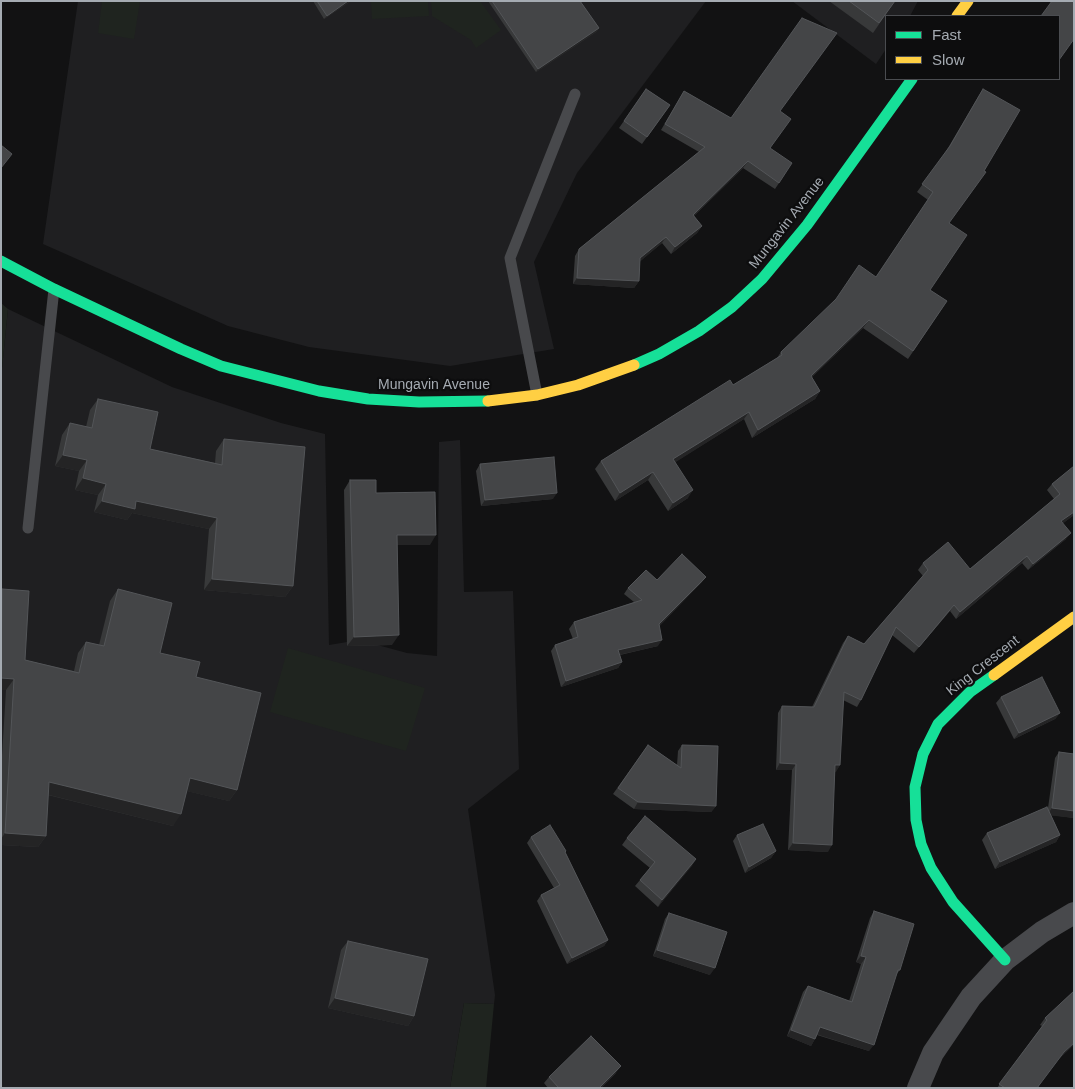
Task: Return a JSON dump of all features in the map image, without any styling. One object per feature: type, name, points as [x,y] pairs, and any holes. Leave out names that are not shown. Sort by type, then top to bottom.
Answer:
[{"type":"main road","points":[[958,15],[968,1]]},
{"type":"main road","name":"Mungavin Avenue","points":[[1,261],[54,289],[221,366],[319,391],[368,399],[418,402],[490,401],[537,395],[578,385],[618,372],[659,354],[699,331],[732,307],[762,279],[807,225],[911,80]]},
{"type":"main road","name":"King Crescent","points":[[1005,960],[953,902],[931,868],[921,844],[916,820],[915,788],[922,754],[938,724],[970,692],[1074,617]]},
{"type":"street","points":[[918,1088],[933,1052],[971,997],[1005,960],[1042,932],[1074,913]]},
{"type":"lane","points":[[537,395],[510,258],[575,94]]},
{"type":"lane","points":[[28,528],[54,289]]},
{"type":"shaded area","points":[[78,1],[706,1],[577,173],[534,262],[554,349],[450,366],[309,347],[228,326],[43,244]]},
{"type":"shaded area","points":[[102,1],[140,1],[134,39],[98,33]]},
{"type":"shaded area","points":[[371,1],[428,1],[429,16],[372,19]]},
{"type":"shaded area","points":[[431,1],[480,1],[501,30],[476,48],[471,40],[432,16]]},
{"type":"shaded area","points":[[792,1],[918,1],[911,15],[885,15],[885,50],[876,64]]},
{"type":"shaded area","points":[[1,303],[8,309],[1,378]]},
{"type":"shaded area","points":[[8,309],[172,387],[281,423],[325,434],[329,645],[359,640],[407,653],[437,656],[439,442],[460,440],[464,592],[513,591],[519,769],[468,809],[495,995],[494,1004],[464,1003],[450,1088],[1,1088],[1,378]]},
{"type":"shaded area","points":[[288,648],[425,688],[406,751],[270,712]]},
{"type":"shaded area","points":[[464,1003],[494,1004],[486,1088],[450,1088]]},
{"type":"building","points":[[317,1],[348,1],[327,16]]},
{"type":"building","points":[[492,1],[580,1],[599,28],[538,69]]},
{"type":"building","points":[[849,1],[895,1],[879,23]]},
{"type":"building","points":[[1052,1],[1074,1],[1074,39],[1060,59],[1060,15],[1042,15]]},
{"type":"building","points":[[802,18],[837,33],[780,111],[791,119],[770,148],[792,163],[779,183],[748,161],[693,215],[702,226],[675,247],[666,237],[640,258],[639,281],[577,278],[579,249],[705,147],[665,124],[684,91],[731,118]]},
{"type":"building","points":[[646,89],[670,105],[647,137],[624,121]]},
{"type":"building","points":[[983,89],[1020,110],[984,171],[986,172],[949,223],[967,235],[930,290],[947,301],[913,351],[869,320],[811,376],[820,391],[758,430],[749,412],[673,459],[693,490],[673,503],[653,472],[620,493],[601,461],[730,380],[733,385],[782,355],[781,352],[836,299],[859,265],[876,277],[933,192],[922,184],[950,146]]},
{"type":"building","points":[[1,145],[12,154],[1,168]]},
{"type":"building","points":[[98,399],[158,412],[150,449],[222,465],[224,439],[305,447],[293,586],[212,579],[217,518],[136,501],[135,509],[102,501],[106,484],[83,478],[87,460],[63,455],[70,423],[92,428]]},
{"type":"building","points":[[554,457],[557,493],[485,500],[480,464]]},
{"type":"building","points":[[1074,466],[1074,512],[1061,521],[1071,533],[1033,564],[1027,556],[960,612],[954,605],[919,647],[896,627],[861,700],[844,692],[840,765],[835,765],[832,845],[793,843],[796,764],[780,763],[782,706],[814,707],[848,636],[864,644],[928,570],[923,563],[948,542],[970,569],[1060,494],[1052,484]]},
{"type":"building","points":[[350,480],[376,480],[376,493],[435,492],[436,535],[397,535],[399,635],[354,637]]},
{"type":"building","points":[[682,554],[706,577],[659,624],[662,640],[618,650],[622,662],[566,681],[555,645],[578,637],[574,622],[642,600],[628,588],[646,570],[657,580]]},
{"type":"building","points":[[2,589],[29,591],[25,660],[79,673],[86,642],[104,646],[118,589],[172,603],[160,653],[200,662],[196,677],[261,693],[237,790],[190,778],[181,814],[49,782],[46,836],[5,833],[14,679],[1,678]]},
{"type":"building","points":[[1042,677],[1060,713],[1019,733],[1001,697]]},
{"type":"building","points":[[648,745],[681,768],[682,745],[718,746],[716,806],[638,802],[618,788]]},
{"type":"building","points":[[1059,752],[1074,754],[1074,811],[1052,808]]},
{"type":"building","points":[[1047,807],[1060,835],[1000,862],[987,833]]},
{"type":"building","points":[[645,816],[696,859],[662,900],[640,880],[655,862],[627,838]]},
{"type":"building","points":[[763,824],[776,851],[749,867],[737,835]]},
{"type":"building","points":[[550,825],[566,851],[608,940],[572,958],[541,895],[560,885],[531,837]]},
{"type":"building","points":[[874,911],[914,924],[874,1045],[820,1027],[815,1039],[791,1030],[808,986],[852,1002],[866,957],[861,956]]},
{"type":"building","points":[[669,913],[727,932],[715,968],[657,950]]},
{"type":"building","points":[[348,941],[428,959],[414,1016],[335,998]]},
{"type":"building","points":[[1074,991],[1074,1043],[1064,1052],[1037,1088],[1005,1088],[999,1084],[1047,1020],[1045,1018]]},
{"type":"building","points":[[591,1036],[621,1066],[599,1088],[559,1088],[549,1077]]},
{"type":"traffic: fast","points":[[634,365],[659,354],[699,331],[732,307],[762,279],[807,225],[911,80]]},
{"type":"traffic: fast","points":[[1,261],[54,289],[221,366],[319,391],[368,399],[419,402],[488,401]]},
{"type":"traffic: fast","points":[[994,675],[970,692],[938,724],[923,754],[915,787],[916,820],[921,844],[931,868],[953,902],[1005,960]]},
{"type":"traffic: slow","points":[[958,15],[968,1]]},
{"type":"traffic: slow","points":[[488,401],[537,395],[578,385],[634,365]]},
{"type":"traffic: slow","points":[[994,675],[1074,617]]}]
